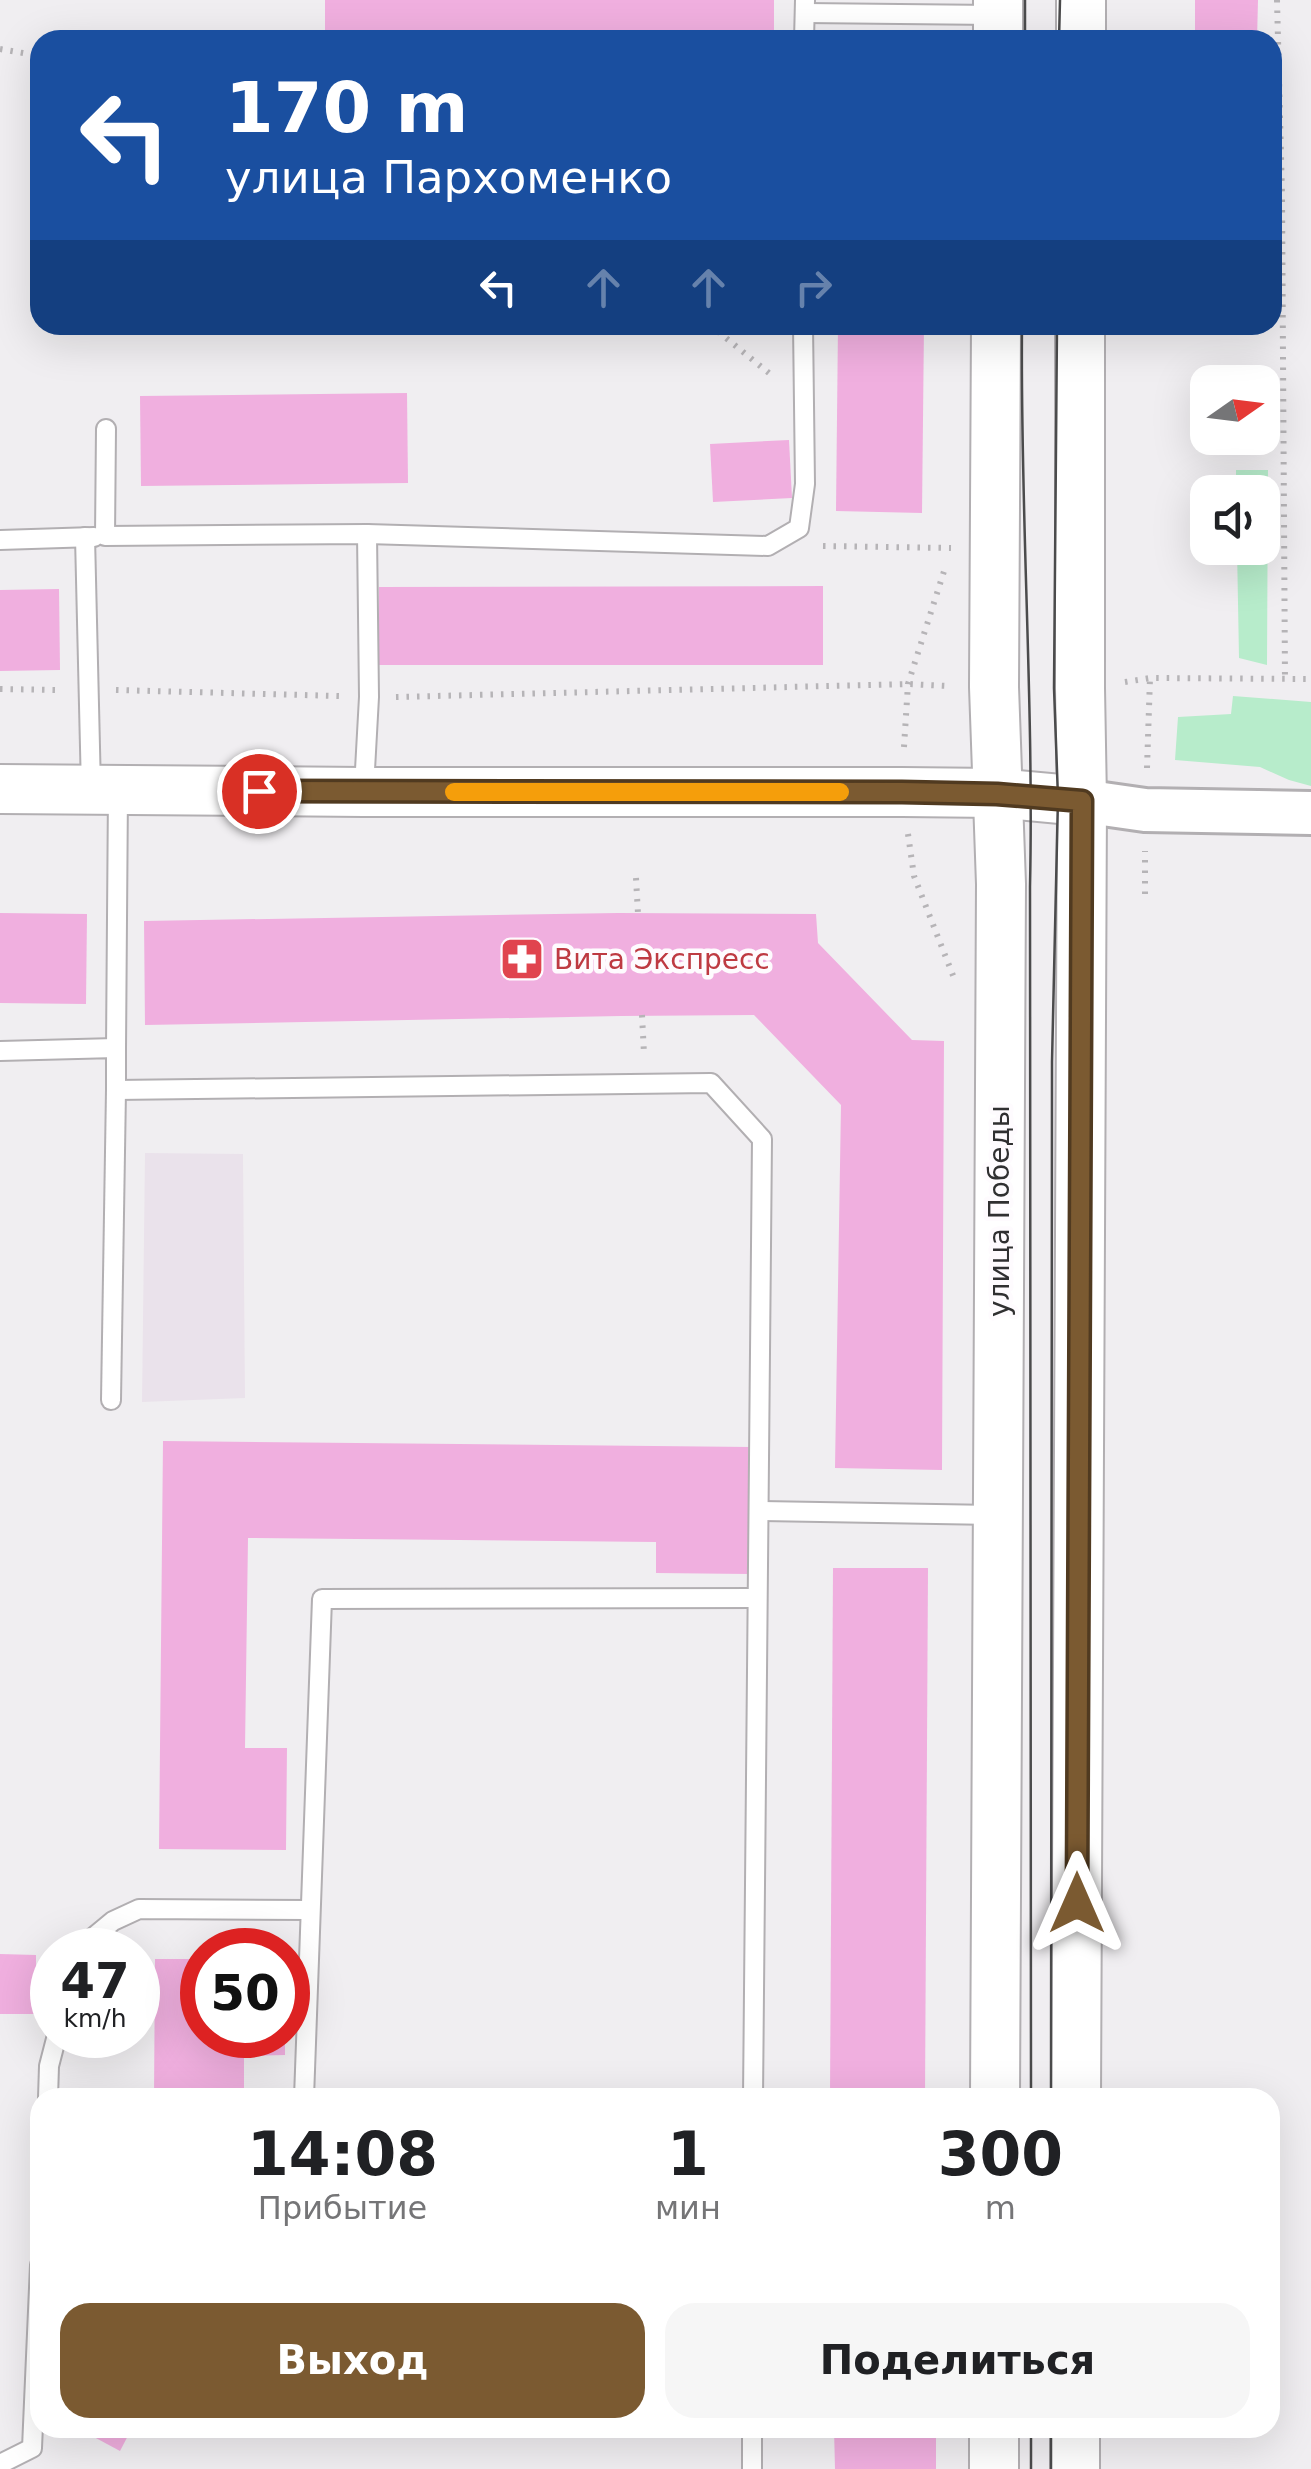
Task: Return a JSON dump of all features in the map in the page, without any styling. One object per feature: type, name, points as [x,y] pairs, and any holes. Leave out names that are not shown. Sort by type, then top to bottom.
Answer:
[{"type":"main road","points":[[1081,0],[1081,30]]},
{"type":"main road","name":"улица Победы","points":[[995,2088],[1001,884],[994,687],[996,335]]},
{"type":"main road","points":[[1076,2088],[1082,801],[1080,335]]},
{"type":"main road","points":[[0,789],[902,792],[1082,801]]},
{"type":"main road","points":[[994,2438],[994,2469]]},
{"type":"main road","points":[[1075,2438],[1075,2469]]},
{"type":"street","points":[[1082,801],[1145,810],[1311,813]]},
{"type":"lane","points":[[805,7],[998,18]]},
{"type":"lane","points":[[0,540],[367,534],[768,546],[799,528],[806,484],[803,335]]},
{"type":"lane","points":[[104,536],[106,429]]},
{"type":"lane","points":[[364,792],[369,697],[367,534]]},
{"type":"lane","points":[[84,537],[90,690],[104,789],[116,1048],[111,1400]]},
{"type":"lane","points":[[0,1051],[116,1048]]},
{"type":"lane","points":[[116,1090],[710,1082],[762,1139],[752,2088]]},
{"type":"lane","points":[[760,1511],[998,1516]]},
{"type":"lane","points":[[304,2088],[322,1600],[757,1598]]},
{"type":"lane","points":[[105,1928],[139,1909],[309,1910]]},
{"type":"lane","points":[[48,2088],[51,2058]]},
{"type":"lane","points":[[0,2464],[32,2448],[32,2438]]},
{"type":"lane","points":[[752,2438],[752,2469]]},
{"type":"path","points":[[1278,0],[1279,30]]},
{"type":"path","points":[[0,49],[30,54]]},
{"type":"path","points":[[1282,194],[1286,681]]},
{"type":"path","points":[[722,335],[802,400]]},
{"type":"path","points":[[768,546],[952,548],[908,684],[902,792],[914,876],[955,982]]},
{"type":"path","points":[[1080,688],[1150,678],[1311,680]]},
{"type":"path","points":[[0,690],[369,697],[908,684],[994,687]]},
{"type":"path","points":[[636,878],[638,914]]},
{"type":"shaded area","points":[[145,1153],[243,1154],[245,1398],[142,1402]]},
{"type":"green space","points":[[1236,470],[1268,470],[1268,475],[1236,475]]},
{"type":"green space","points":[[1237,565],[1268,565],[1267,665],[1239,658]]},
{"type":"green space","points":[[1233,696],[1311,702],[1311,786],[1260,767],[1175,760],[1178,717],[1231,714]]},
{"type":"building","points":[[325,0],[774,0],[774,30],[325,30]]},
{"type":"building","points":[[1195,0],[1258,0],[1257,30],[1195,30]]},
{"type":"building","points":[[838,335],[924,335],[922,513],[836,511]]},
{"type":"building","points":[[407,393],[408,483],[141,486],[140,396]]},
{"type":"building","points":[[789,440],[792,498],[713,502],[710,444]]},
{"type":"building","points":[[823,586],[823,665],[379,665],[379,587]]},
{"type":"building","points":[[59,589],[60,670],[0,671],[0,590]]},
{"type":"building","points":[[0,913],[87,914],[86,1004],[0,1003]]},
{"type":"building","points":[[618,913],[816,914],[818,943],[912,1040],[944,1041],[942,1470],[835,1468],[841,1105],[754,1015],[145,1025],[144,921]]},
{"type":"building","points":[[163,1441],[751,1447],[749,1574],[656,1573],[656,1542],[248,1538],[245,1748],[287,1748],[286,1850],[159,1849]]},
{"type":"building","points":[[833,1568],[928,1568],[925,2088],[830,2088]]},
{"type":"building","points":[[0,1954],[30,1955],[30,2014],[0,2014]]},
{"type":"building","points":[[160,1959],[180,1959],[180,2058],[244,2058],[244,2088],[154,2088],[154,2058],[160,2058]]},
{"type":"building","points":[[96,2438],[127,2438],[120,2451]]},
{"type":"building","points":[[834,2438],[936,2438],[936,2469],[835,2469]]},
{"type":"tram line","points":[[1025,0],[1025,30]]},
{"type":"tram line","points":[[1059,30],[1060,0]]},
{"type":"tram line","points":[[1022,335],[1031,817],[1031,2088]]},
{"type":"tram line","points":[[1051,2088],[1057,335]]},
{"type":"tram line","points":[[1031,2438],[1031,2469]]},
{"type":"tram line","points":[[1051,2438],[1051,2469]]},
{"type":"slow traffic","points":[[454,792],[840,792]]},
{"type":"place","name":"Вита Экспресс","points":[[522,959]]},
{"type":"route","points":[[259,791],[902,792],[1082,801],[1077,1903]]}]
